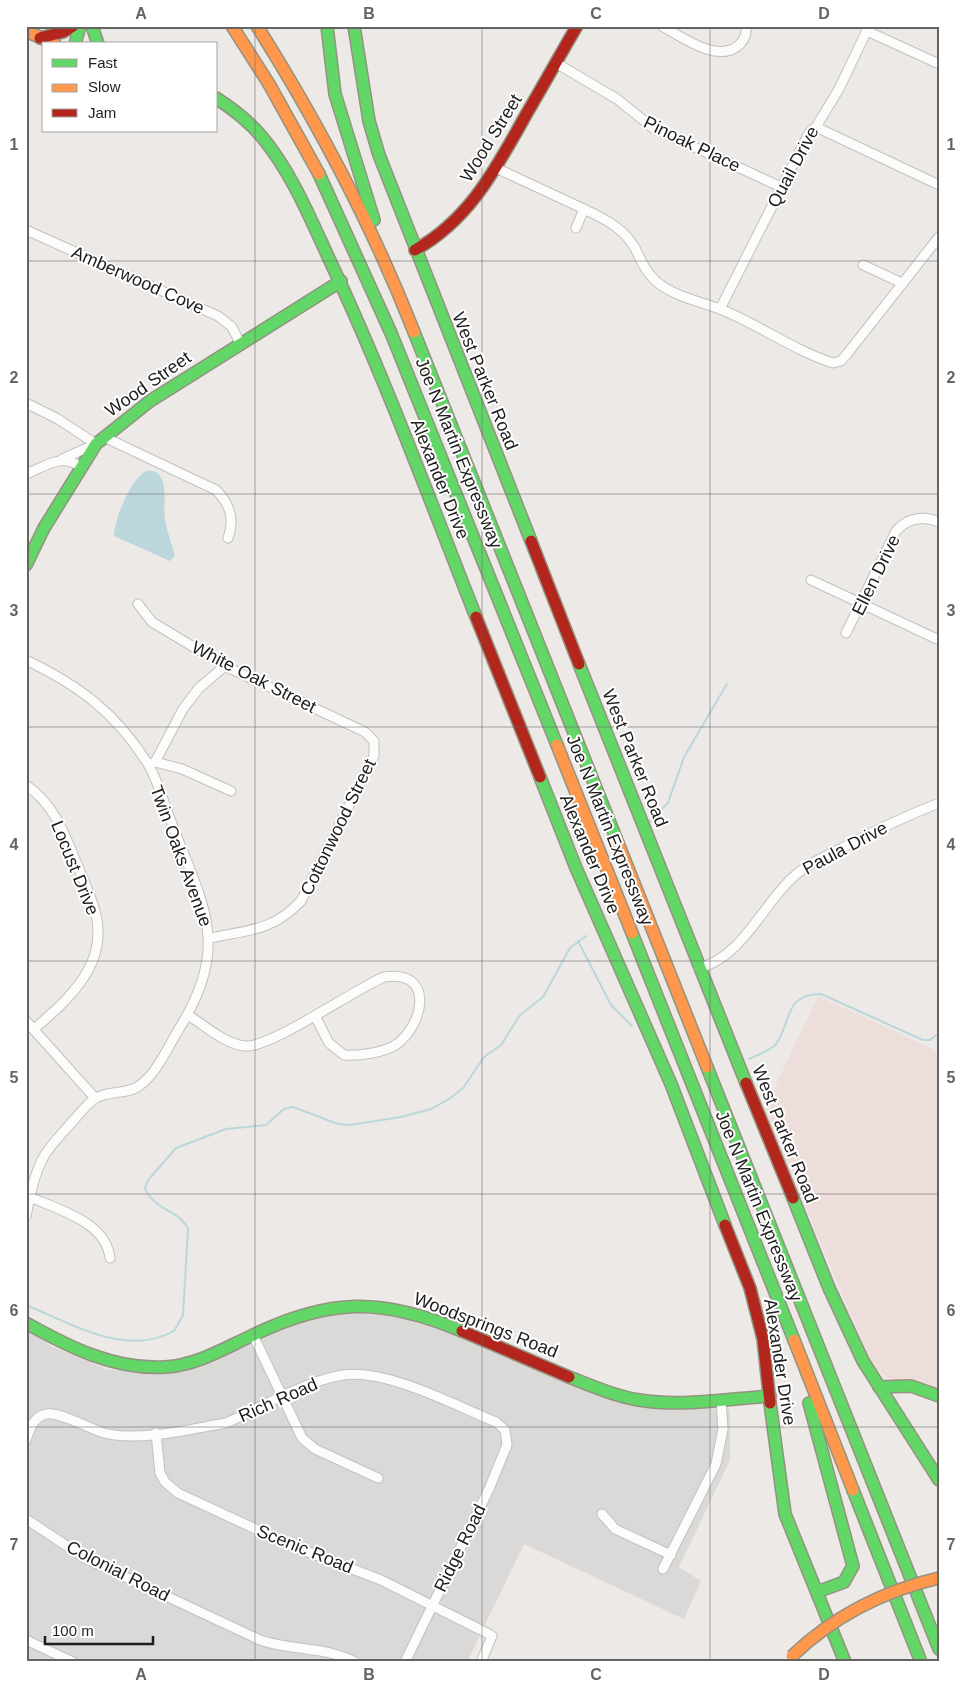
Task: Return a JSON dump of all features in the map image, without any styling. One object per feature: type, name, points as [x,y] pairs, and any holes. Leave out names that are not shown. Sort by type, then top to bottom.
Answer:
[{"type":"main road","points":[[40,38],[63,32],[73,26]]},
{"type":"main road","points":[[76,42],[80,26]]},
{"type":"main road","points":[[85,42],[91,26]]},
{"type":"main road","points":[[91,26],[97,42]]},
{"type":"main road","name":"Joe N Martin Expressway","points":[[257,26],[305,104],[339,166],[392,277],[939,1649]]},
{"type":"main road","points":[[327,26],[334,85],[342,122],[392,277]]},
{"type":"main road","name":"West Parker Road","points":[[354,26],[369,121],[379,155],[414,250],[699,968],[829,1288],[863,1361],[939,1480]]},
{"type":"main road","name":"Wood Street","points":[[414,250],[436,239],[469,206],[496,168],[577,26]]},
{"type":"main road","name":"Joe N Martin Expressway","points":[[232,28],[279,104],[314,167],[352,243],[393,337],[470,524],[922,1662]]},
{"type":"main road","points":[[26,31],[50,42]]},
{"type":"main road","name":"Alexander Drive","points":[[218,99],[246,119],[276,155],[341,281],[576,868],[671,1084],[750,1288],[761,1331],[779,1481],[785,1514],[845,1662]]},
{"type":"main road","name":"Wood Street","points":[[26,566],[44,528],[100,441],[150,401],[341,281]]},
{"type":"main road","name":"Woodsprings Road","points":[[28,1324],[68,1347],[102,1361],[120,1365],[164,1367],[203,1358],[294,1315],[326,1308],[377,1307],[402,1312],[460,1330],[623,1397],[685,1402],[770,1396]]},
{"type":"main road","points":[[787,1323],[852,1559],[852,1572],[844,1583],[816,1592]]},
{"type":"main road","points":[[879,1386],[911,1386],[939,1396]]},
{"type":"main road","points":[[902,1555],[939,1622]]},
{"type":"main road","points":[[789,1659],[824,1630],[860,1607],[894,1592],[939,1578]]},
{"type":"street","points":[[662,26],[706,49],[720,52],[739,45],[745,36],[746,26]]},
{"type":"street","points":[[868,28],[939,64]]},
{"type":"street","name":"Quail Drive","points":[[720,309],[781,187],[810,133],[816,127],[839,89],[868,28]]},
{"type":"street","name":"Pinoak Place","points":[[556,63],[617,99],[652,128],[781,187]]},
{"type":"street","points":[[816,127],[939,185]]},
{"type":"street","points":[[496,168],[613,223],[620,230],[656,282],[673,293],[720,309],[833,363],[841,361],[848,354],[939,237]]},
{"type":"street","points":[[576,228],[584,209]]},
{"type":"street","name":"Amberwood Cove","points":[[26,230],[218,316],[232,327],[240,343]]},
{"type":"street","points":[[864,265],[902,284]]},
{"type":"street","points":[[26,403],[100,441],[216,490],[225,499],[230,510],[232,524],[228,538]]},
{"type":"street","points":[[26,474],[100,441]]},
{"type":"street","points":[[61,459],[70,460],[82,468]]},
{"type":"street","name":"Ellen Drive","points":[[846,633],[900,526],[915,519],[930,519],[939,522]]},
{"type":"street","points":[[811,580],[939,640]]},
{"type":"street","name":"White Oak Street","points":[[138,604],[152,622],[225,666],[365,732],[374,741]]},
{"type":"street","name":"Twin Oaks Avenue","points":[[26,660],[70,682],[92,699],[152,764],[208,921],[210,938],[205,975],[188,1015],[160,1060],[141,1084],[132,1090],[95,1098]]},
{"type":"street","points":[[225,666],[199,688],[183,709],[152,764],[182,769],[232,791]]},
{"type":"street","name":"Cottonwood Street","points":[[210,938],[263,928],[289,914],[301,901],[374,756],[374,741]]},
{"type":"street","name":"Locust Drive","points":[[26,785],[50,808],[62,827],[95,911],[98,935],[93,962],[75,990],[65,1002],[34,1029]]},
{"type":"street","name":"Paula Drive","points":[[699,968],[719,960],[730,952],[787,882],[810,864],[884,825],[939,803]]},
{"type":"street","points":[[188,1015],[228,1040],[243,1046],[254,1046],[315,1016],[384,977],[395,975],[404,977],[412,981],[420,993],[421,1001],[418,1012],[406,1035],[387,1049],[344,1054],[329,1043],[315,1016]]},
{"type":"street","points":[[26,1021],[95,1098],[79,1114],[44,1157],[30,1197],[26,1216]]},
{"type":"street","points":[[30,1197],[92,1227],[103,1238],[110,1258]]},
{"type":"street","points":[[254,1335],[298,1431],[308,1444],[378,1478]]},
{"type":"street","name":"Rich Road","points":[[26,1440],[33,1423],[42,1415],[54,1414],[93,1430],[114,1435],[200,1429],[226,1423],[329,1378],[368,1375],[390,1380],[496,1422],[506,1432]]},
{"type":"street","points":[[664,1570],[720,1452],[723,1429],[721,1400]]},
{"type":"street","name":"Ridge Road","points":[[405,1662],[489,1489],[507,1445],[506,1432]]},
{"type":"street","name":"Scenic Road","points":[[156,1433],[160,1473],[165,1482],[178,1493],[290,1545],[381,1580],[492,1636],[481,1662]]},
{"type":"street","points":[[602,1514],[615,1529],[671,1555]]},
{"type":"street","name":"Colonial Road","points":[[26,1518],[85,1558],[260,1640],[276,1645],[335,1653],[355,1662]]},
{"type":"street","points":[[26,1640],[73,1662]]},
{"type":"shaded area","points":[[818,996],[939,1052],[939,1390],[914,1381],[892,1380],[883,1375],[872,1364],[764,1110]]},
{"type":"shaded area","points":[[347,1311],[398,1317],[462,1337],[632,1405],[730,1409],[730,1460],[679,1567],[701,1581],[684,1619],[524,1544],[467,1662],[26,1662],[26,1329],[53,1347],[106,1369],[154,1373],[208,1363],[302,1319]]},
{"type":"water","points":[[146,471],[154,471],[160,475],[163,481],[164,514],[175,556],[170,561],[114,536],[124,500],[140,475]]},
{"type":"waterway","points":[[650,821],[668,803],[684,757],[727,684]]},
{"type":"waterway","points":[[26,1305],[80,1328],[118,1339],[137,1341],[156,1338],[174,1331],[183,1315],[188,1229],[179,1218],[154,1201],[145,1188],[148,1180],[176,1148],[226,1129],[266,1125],[284,1109],[293,1107],[338,1124],[350,1125],[401,1117],[431,1109],[449,1099],[463,1088],[484,1057],[501,1045],[520,1015],[543,997],[570,948],[586,936]]},
{"type":"waterway","points":[[578,941],[611,1005],[632,1026]]},
{"type":"waterway","points":[[749,1059],[767,1051],[776,1044],[795,1004],[809,995],[821,994],[923,1040],[930,1040],[939,1033]]},
{"type":"traffic: fast","points":[[76,42],[80,26]]},
{"type":"traffic: fast","points":[[92,26],[97,42]]},
{"type":"traffic: fast","points":[[327,26],[335,94],[374,220]]},
{"type":"traffic: fast","points":[[354,26],[369,121],[379,155],[531,541]]},
{"type":"traffic: fast","points":[[218,99],[229,106],[262,137],[283,166],[300,197],[370,350],[476,617]]},
{"type":"traffic: fast","points":[[319,174],[391,333],[557,745]]},
{"type":"traffic: fast","points":[[26,565],[44,528],[96,444],[150,401],[341,281]]},
{"type":"traffic: fast","points":[[414,332],[616,838]]},
{"type":"traffic: fast","points":[[579,664],[746,1083]]},
{"type":"traffic: fast","points":[[540,777],[576,868],[671,1084],[725,1225]]},
{"type":"traffic: fast","points":[[632,933],[794,1340]]},
{"type":"traffic: fast","points":[[707,1067],[939,1649]]},
{"type":"traffic: fast","points":[[793,1198],[829,1288],[863,1361],[939,1480]]},
{"type":"traffic: fast","points":[[26,1323],[92,1355],[110,1361],[146,1367],[177,1366],[199,1360],[279,1323],[305,1314],[355,1306],[406,1312],[462,1331]]},
{"type":"traffic: fast","points":[[569,1377],[621,1396],[655,1402],[704,1402],[770,1396]]},
{"type":"traffic: fast","points":[[879,1387],[911,1386],[939,1396]]},
{"type":"traffic: fast","points":[[770,1403],[785,1514],[845,1662]]},
{"type":"traffic: fast","points":[[809,1403],[853,1566],[844,1582],[817,1592]]},
{"type":"traffic: fast","points":[[853,1490],[921,1662]]},
{"type":"traffic: slow","points":[[232,26],[269,84],[319,174]]},
{"type":"traffic: slow","points":[[257,26],[343,175],[398,292],[414,332]]},
{"type":"traffic: slow","points":[[26,31],[51,42]]},
{"type":"traffic: slow","points":[[557,745],[632,933]]},
{"type":"traffic: slow","points":[[616,838],[707,1067]]},
{"type":"traffic: slow","points":[[794,1340],[853,1490]]},
{"type":"traffic: slow","points":[[792,1656],[825,1629],[860,1607],[898,1590],[939,1578]]},
{"type":"traffic: jam","points":[[40,38],[63,32],[73,26]]},
{"type":"traffic: jam","points":[[415,250],[452,223],[481,190],[505,152],[577,26]]},
{"type":"traffic: jam","points":[[531,541],[579,664]]},
{"type":"traffic: jam","points":[[476,617],[540,777]]},
{"type":"traffic: jam","points":[[746,1083],[793,1198]]},
{"type":"traffic: jam","points":[[725,1225],[750,1288],[763,1339],[770,1403]]},
{"type":"traffic: jam","points":[[462,1331],[569,1377]]}]
